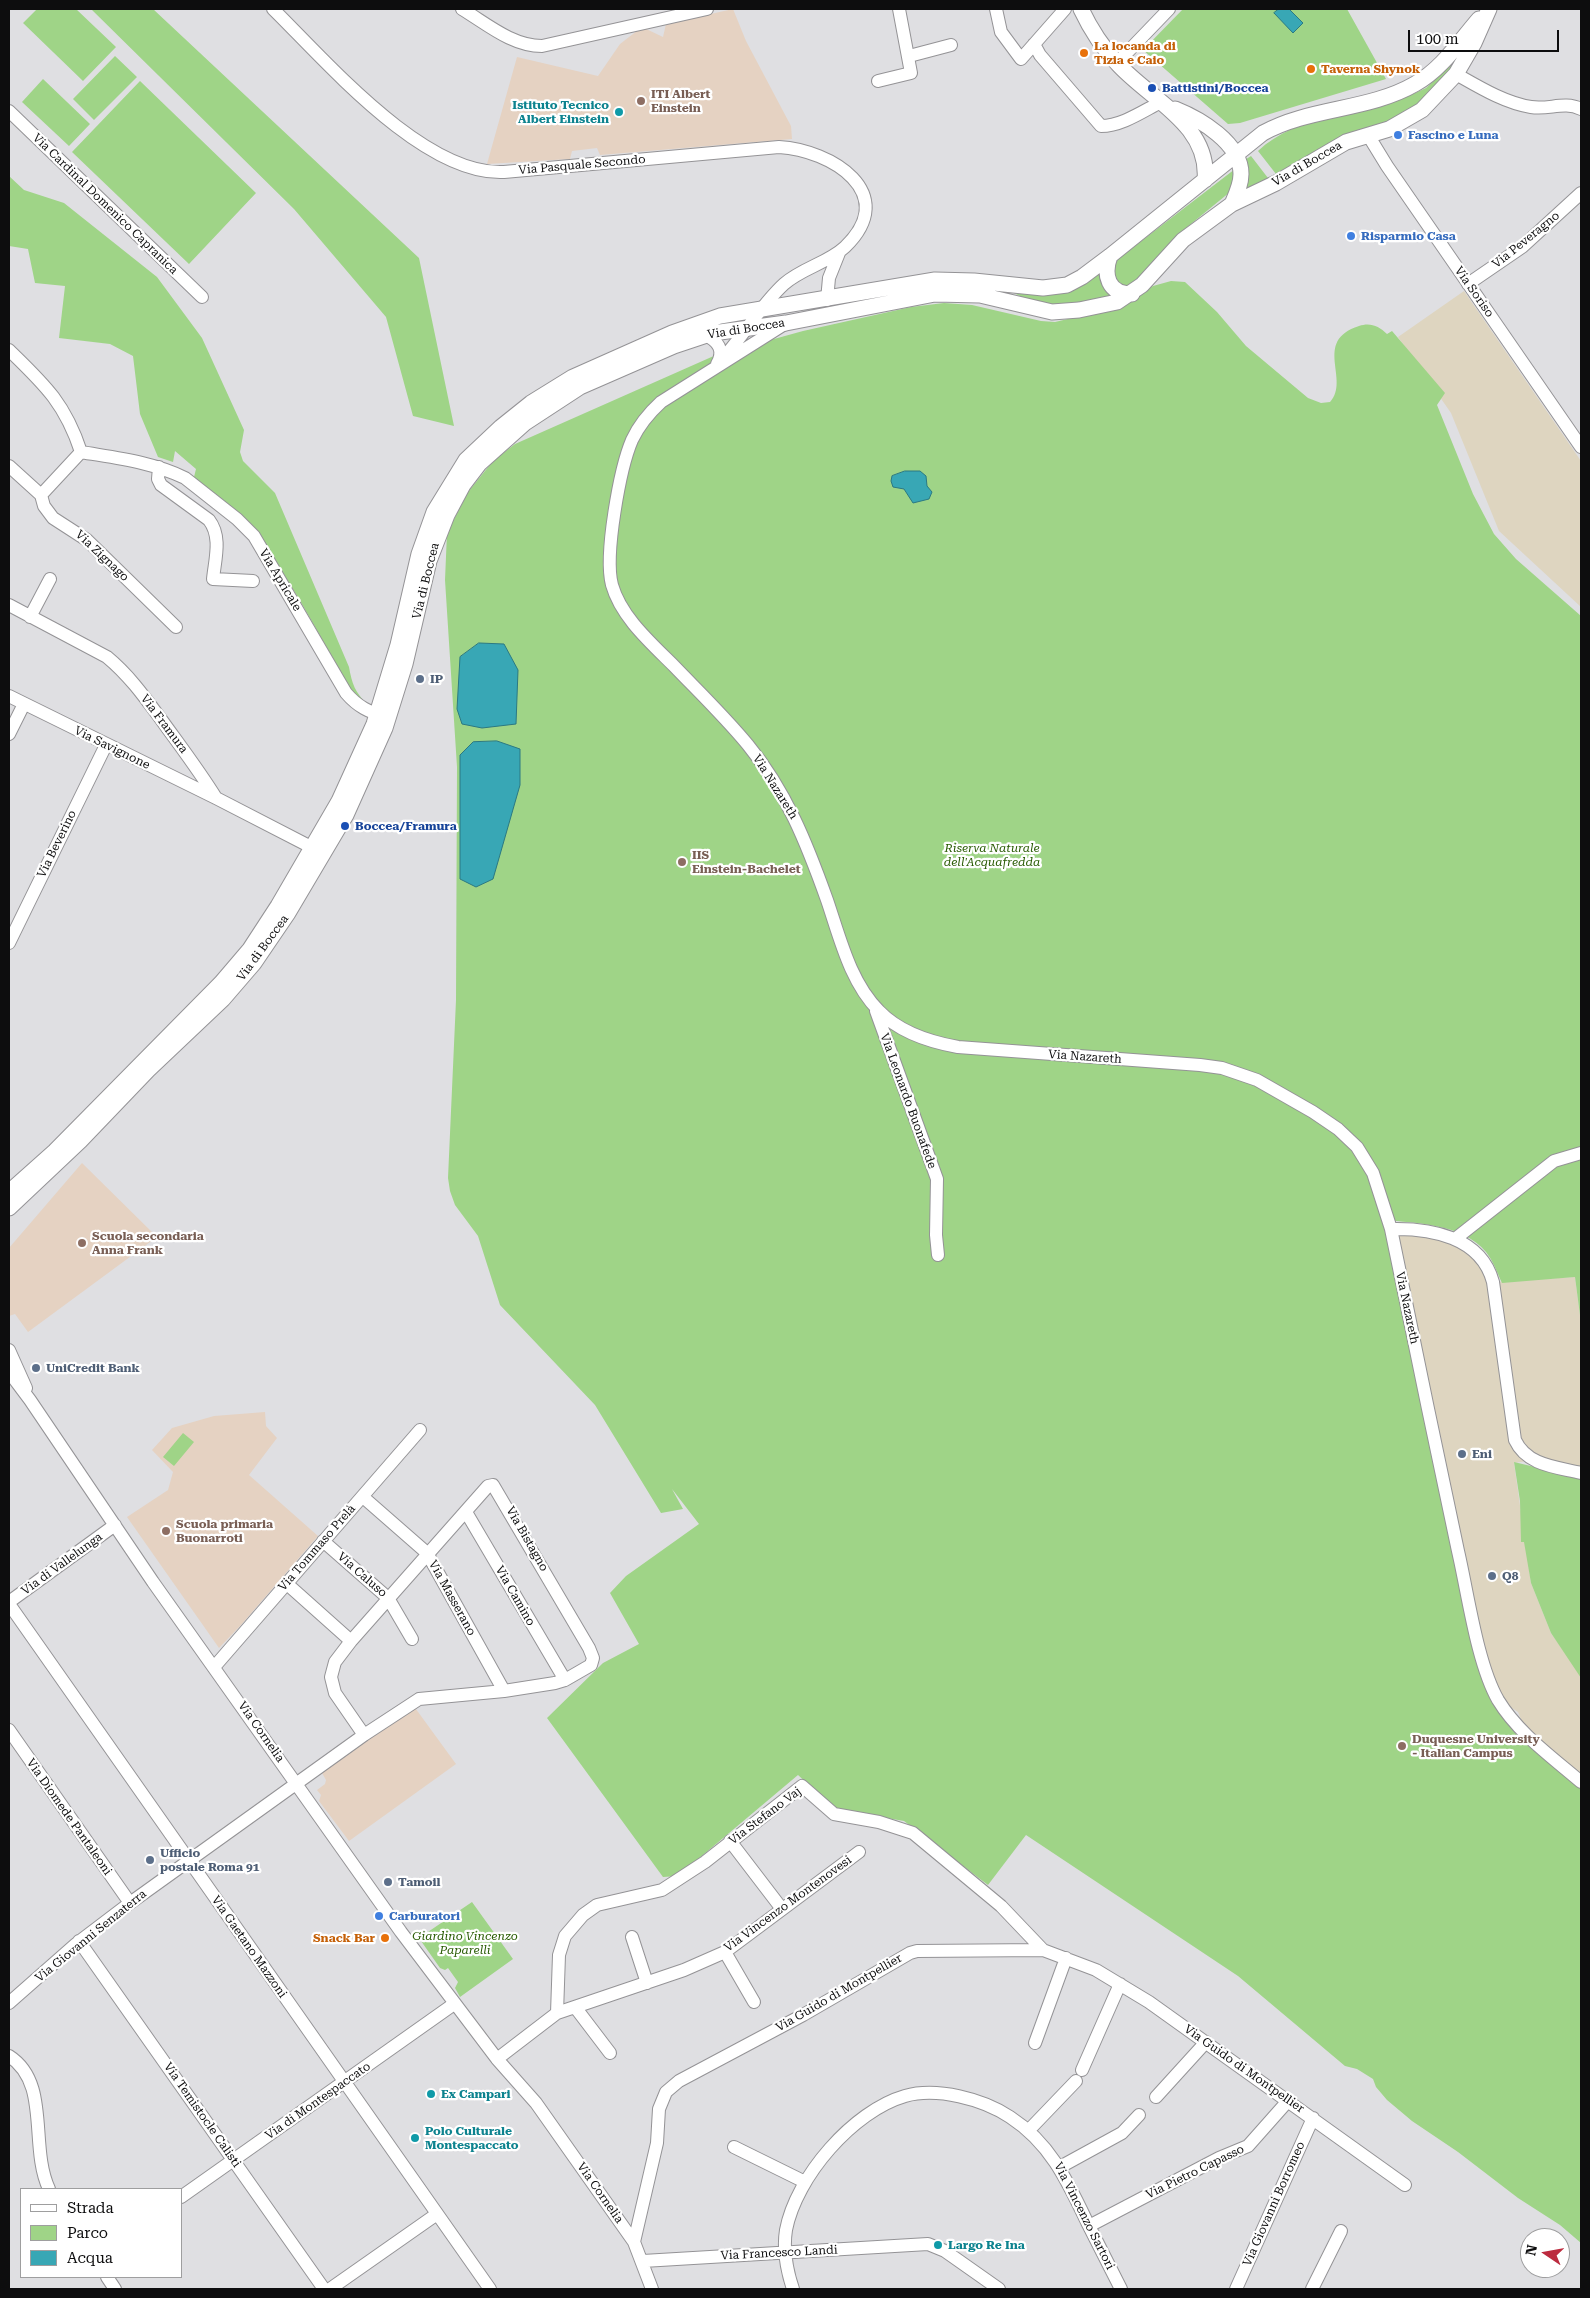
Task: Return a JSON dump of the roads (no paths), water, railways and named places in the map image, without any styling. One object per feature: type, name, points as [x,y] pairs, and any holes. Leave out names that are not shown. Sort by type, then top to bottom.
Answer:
[{"type":"main road","points":[[1081,9],[1091,29],[1117,63],[1179,118],[1202,149],[1206,166],[1206,180]]},
{"type":"main road","name":"Via di Boccea","points":[[9,1192],[55,1150],[231,972],[268,922],[313,848],[383,716],[407,657],[432,549],[454,500],[479,464],[533,416],[580,387],[674,346],[705,335],[786,324],[936,294],[980,295],[1038,310],[1058,312],[1109,304],[1132,294],[1179,244],[1232,204],[1276,183],[1346,142],[1395,126],[1422,110],[1456,74],[1470,51],[1488,9]]},
{"type":"main road","name":"Via di Boccea","points":[[9,1208],[80,1141],[148,1070],[223,999],[244,975],[303,890],[363,782],[383,716],[423,539],[449,484],[475,450],[531,403],[573,377],[705,320],[935,280],[1055,288],[1082,277],[1206,180],[1257,136],[1276,126],[1389,95],[1415,84],[1447,58],[1488,9]]},
{"type":"main road","points":[[1164,104],[1209,128],[1223,139],[1235,156],[1241,175],[1232,204]]},
{"type":"main road","points":[[1110,256],[1106,272],[1109,283],[1118,292],[1132,294]]},
{"type":"street","name":"Via Pasquale Secondo","points":[[273,9],[393,122],[440,155],[473,169],[490,172],[513,171],[779,147],[800,149],[821,156],[842,167],[859,184],[864,198],[864,213],[861,225],[854,237],[838,253],[809,267],[785,283],[763,309]]},
{"type":"street","points":[[462,9],[513,40],[537,46],[707,9]]},
{"type":"street","points":[[878,81],[911,73],[899,9]]},
{"type":"street","points":[[996,9],[1001,32],[1021,59],[1065,9]]},
{"type":"street","points":[[1117,63],[1169,9]]},
{"type":"street","points":[[902,22],[917,72]]},
{"type":"street","points":[[1034,44],[1040,55],[1101,126],[1110,126],[1164,104]]},
{"type":"street","points":[[913,55],[951,45]]},
{"type":"street","points":[[1456,74],[1483,89],[1522,105],[1535,108],[1562,104],[1581,109]]},
{"type":"street","name":"Via Cardinal Domenico Capranica","points":[[9,111],[202,296]]},
{"type":"street","name":"Via Soriso","points":[[1368,135],[1387,166],[1581,447]]},
{"type":"street","name":"Via Peveragno","points":[[1468,284],[1522,247],[1581,193]]},
{"type":"street","name":"Via Pasquale Secondo","points":[[827,300],[828,278],[838,253]]},
{"type":"street","name":"Via Nazareth","points":[[715,368],[748,330],[763,309]]},
{"type":"street","name":"Via Nazareth","points":[[786,324],[656,407],[642,422],[632,440],[625,462],[611,537],[609,565],[611,582],[619,602],[633,622],[734,729],[759,760],[783,795],[804,840],[852,968],[864,992],[875,1007],[898,1026],[924,1038],[948,1045],[1222,1068],[1257,1080],[1313,1112],[1357,1147],[1374,1173],[1391,1229],[1486,1672],[1498,1699],[1510,1716],[1538,1745],[1581,1782]]},
{"type":"street","points":[[705,335],[717,342],[720,348],[721,355],[715,368]]},
{"type":"street","points":[[9,350],[55,397],[72,425],[81,452],[41,496]]},
{"type":"street","name":"Via Apricale","points":[[81,452],[159,467],[185,478],[237,519],[254,536],[346,693],[355,703],[368,712],[383,716]]},
{"type":"street","name":"Via Zignago","points":[[9,466],[41,496],[53,518],[87,540],[176,627]]},
{"type":"street","name":"Via Apricale","points":[[159,467],[158,479],[161,486],[209,520],[215,527],[217,536],[212,579],[253,581]]},
{"type":"street","points":[[30,617],[50,579]]},
{"type":"street","name":"Via Framura","points":[[9,605],[107,657],[120,667],[198,769],[216,798]]},
{"type":"street","name":"Via Savignone","points":[[9,696],[216,798]]},
{"type":"street","points":[[9,734],[24,704]]},
{"type":"street","name":"Via Beverino","points":[[9,943],[106,745]]},
{"type":"street","points":[[216,798],[313,848]]},
{"type":"street","name":"Via Leonardo Buonafede","points":[[875,1007],[937,1180],[938,1255]]},
{"type":"street","points":[[1455,1239],[1554,1161],[1581,1153]]},
{"type":"street","points":[[1391,1229],[1427,1231],[1455,1239],[1479,1254],[1492,1277],[1513,1432],[1517,1444],[1524,1455],[1533,1460],[1581,1473]]},
{"type":"street","name":"Via Cornelia","points":[[9,1350],[30,1400]]},
{"type":"street","name":"Via Cornelia","points":[[9,1372],[454,2004],[497,2059],[536,2103],[634,2242],[652,2289]]},
{"type":"street","name":"Via Tommaso Prelà","points":[[215,1666],[420,1430]]},
{"type":"street","name":"Via Bistagno","points":[[296,1782],[419,1699],[504,1691],[565,1680],[589,1667],[592,1661],[591,1653],[496,1487],[489,1485],[427,1553],[335,1662],[332,1681],[338,1698],[364,1735]]},
{"type":"street","name":"Via Masserano","points":[[363,1497],[427,1553],[504,1691]]},
{"type":"street","name":"Via Camino","points":[[466,1512],[565,1680]]},
{"type":"street","name":"Via di Vallelunga","points":[[9,1603],[115,1525]]},
{"type":"street","name":"Via Caluso","points":[[323,1541],[388,1598],[412,1640]]},
{"type":"street","points":[[286,1583],[351,1641]]},
{"type":"street","name":"Via Gaetano Mazzoni","points":[[9,1603],[490,2289]]},
{"type":"street","name":"Via Diomede Pantaleoni","points":[[9,1730],[130,1903]]},
{"type":"street","name":"Via Giovanni Senzaterra","points":[[9,2003],[80,1941],[296,1782]]},
{"type":"street","name":"Via Stefano Vaj","points":[[557,2013],[559,1955],[565,1936],[582,1915],[598,1906],[662,1890],[705,1862],[800,1786],[804,1786],[832,1813],[890,1824],[921,1839],[1002,1906],[1043,1950]]},
{"type":"street","points":[[730,1841],[782,1909]]},
{"type":"street","name":"Via Vincenzo Montenovesi","points":[[497,2059],[557,2013],[647,1983],[725,1952],[859,1852]]},
{"type":"street","points":[[632,1938],[647,1983]]},
{"type":"street","name":"Via Temistocle Calisti","points":[[80,1941],[324,2289]]},
{"type":"street","name":"Via Guido di Montpellier","points":[[634,2242],[656,2143],[659,2109],[666,2092],[679,2081],[910,1953],[1043,1950],[1096,1970],[1206,2042],[1404,2185]]},
{"type":"street","points":[[725,1952],[754,2002]]},
{"type":"street","points":[[1035,2044],[1066,1958]]},
{"type":"street","points":[[1028,2131],[1079,2075],[1120,1984]]},
{"type":"street","name":"Via di Montespaccato","points":[[182,2195],[454,2004]]},
{"type":"street","points":[[575,2007],[610,2053]]},
{"type":"street","points":[[1156,2097],[1206,2042]]},
{"type":"street","points":[[9,2056],[25,2070],[33,2086],[39,2158],[49,2188]]},
{"type":"street","name":"Via Vincenzo Sartori","points":[[793,2289],[785,2252],[788,2222],[805,2182],[837,2142],[859,2121],[885,2104],[904,2096],[925,2093],[961,2098],[1006,2115],[1044,2145],[1060,2168],[1121,2289]]},
{"type":"street","name":"Via Pietro Capasso","points":[[1089,2226],[1218,2158],[1246,2147],[1287,2102]]},
{"type":"street","points":[[1060,2168],[1122,2133],[1139,2115]]},
{"type":"street","name":"Via Giovanni Borromeo","points":[[1236,2289],[1313,2118]]},
{"type":"street","points":[[734,2147],[805,2182]]},
{"type":"street","points":[[330,2289],[437,2214]]},
{"type":"street","points":[[1312,2289],[1341,2232]]},
{"type":"street","name":"Via Francesco Landi","points":[[643,2262],[928,2244],[938,2247],[999,2289]]},
{"type":"street","points":[[107,2278],[115,2289]]},
{"type":"water","points":[[1279,9],[1289,9],[1303,23],[1293,33],[1274,13]]},
{"type":"water","points":[[905,471],[920,471],[926,476],[927,486],[932,492],[929,499],[913,503],[904,489],[893,487],[892,476]]},
{"type":"water","points":[[479,643],[504,644],[518,670],[516,724],[482,728],[462,724],[457,709],[460,657]]},
{"type":"water","points":[[497,741],[520,749],[520,785],[493,879],[476,887],[460,879],[460,755],[473,742]]},
{"type":"place","name":"La locanda di Tizia e Caio","points":[[1084,53]]},
{"type":"place","name":"Taverna Shynok","points":[[1311,69]]},
{"type":"place","name":"Battistini/Boccea","points":[[1152,88]]},
{"type":"place","name":"ITI Albert Einstein","points":[[641,101]]},
{"type":"place","name":"Istituto Tecnico Albert Einstein","points":[[619,112]]},
{"type":"place","name":"Fascino e Luna","points":[[1398,135]]},
{"type":"place","name":"Risparmio Casa","points":[[1351,236]]},
{"type":"place","name":"IP","points":[[420,679]]},
{"type":"place","name":"Boccea/Framura","points":[[345,826]]},
{"type":"place","name":"IIS Einstein-Bachelet","points":[[682,862]]},
{"type":"place","name":"Scuola secondaria Anna Frank","points":[[82,1243]]},
{"type":"place","name":"UniCredit Bank","points":[[36,1368]]},
{"type":"place","name":"Eni","points":[[1462,1454]]},
{"type":"place","name":"Scuola primaria Buonarroti","points":[[166,1531]]},
{"type":"place","name":"Q8","points":[[1492,1576]]},
{"type":"place","name":"Duquesne University - Italian Campus","points":[[1402,1746]]},
{"type":"place","name":"Ufficio postale Roma 91","points":[[150,1860]]},
{"type":"place","name":"Tamoil","points":[[388,1882]]},
{"type":"place","name":"Carburatori","points":[[379,1916]]},
{"type":"place","name":"Snack Bar","points":[[385,1938]]},
{"type":"place","name":"Ex Campari","points":[[431,2094]]},
{"type":"place","name":"Polo Culturale Montespaccato","points":[[415,2138]]},
{"type":"place","name":"Largo Re Ina","points":[[938,2245]]},
{"type":"park label","name":"Riserva Naturale dell'Acquafredda","points":[[992,855]]},
{"type":"park label","name":"Giardino Vincenzo Paparelli","points":[[465,1943]]}]
